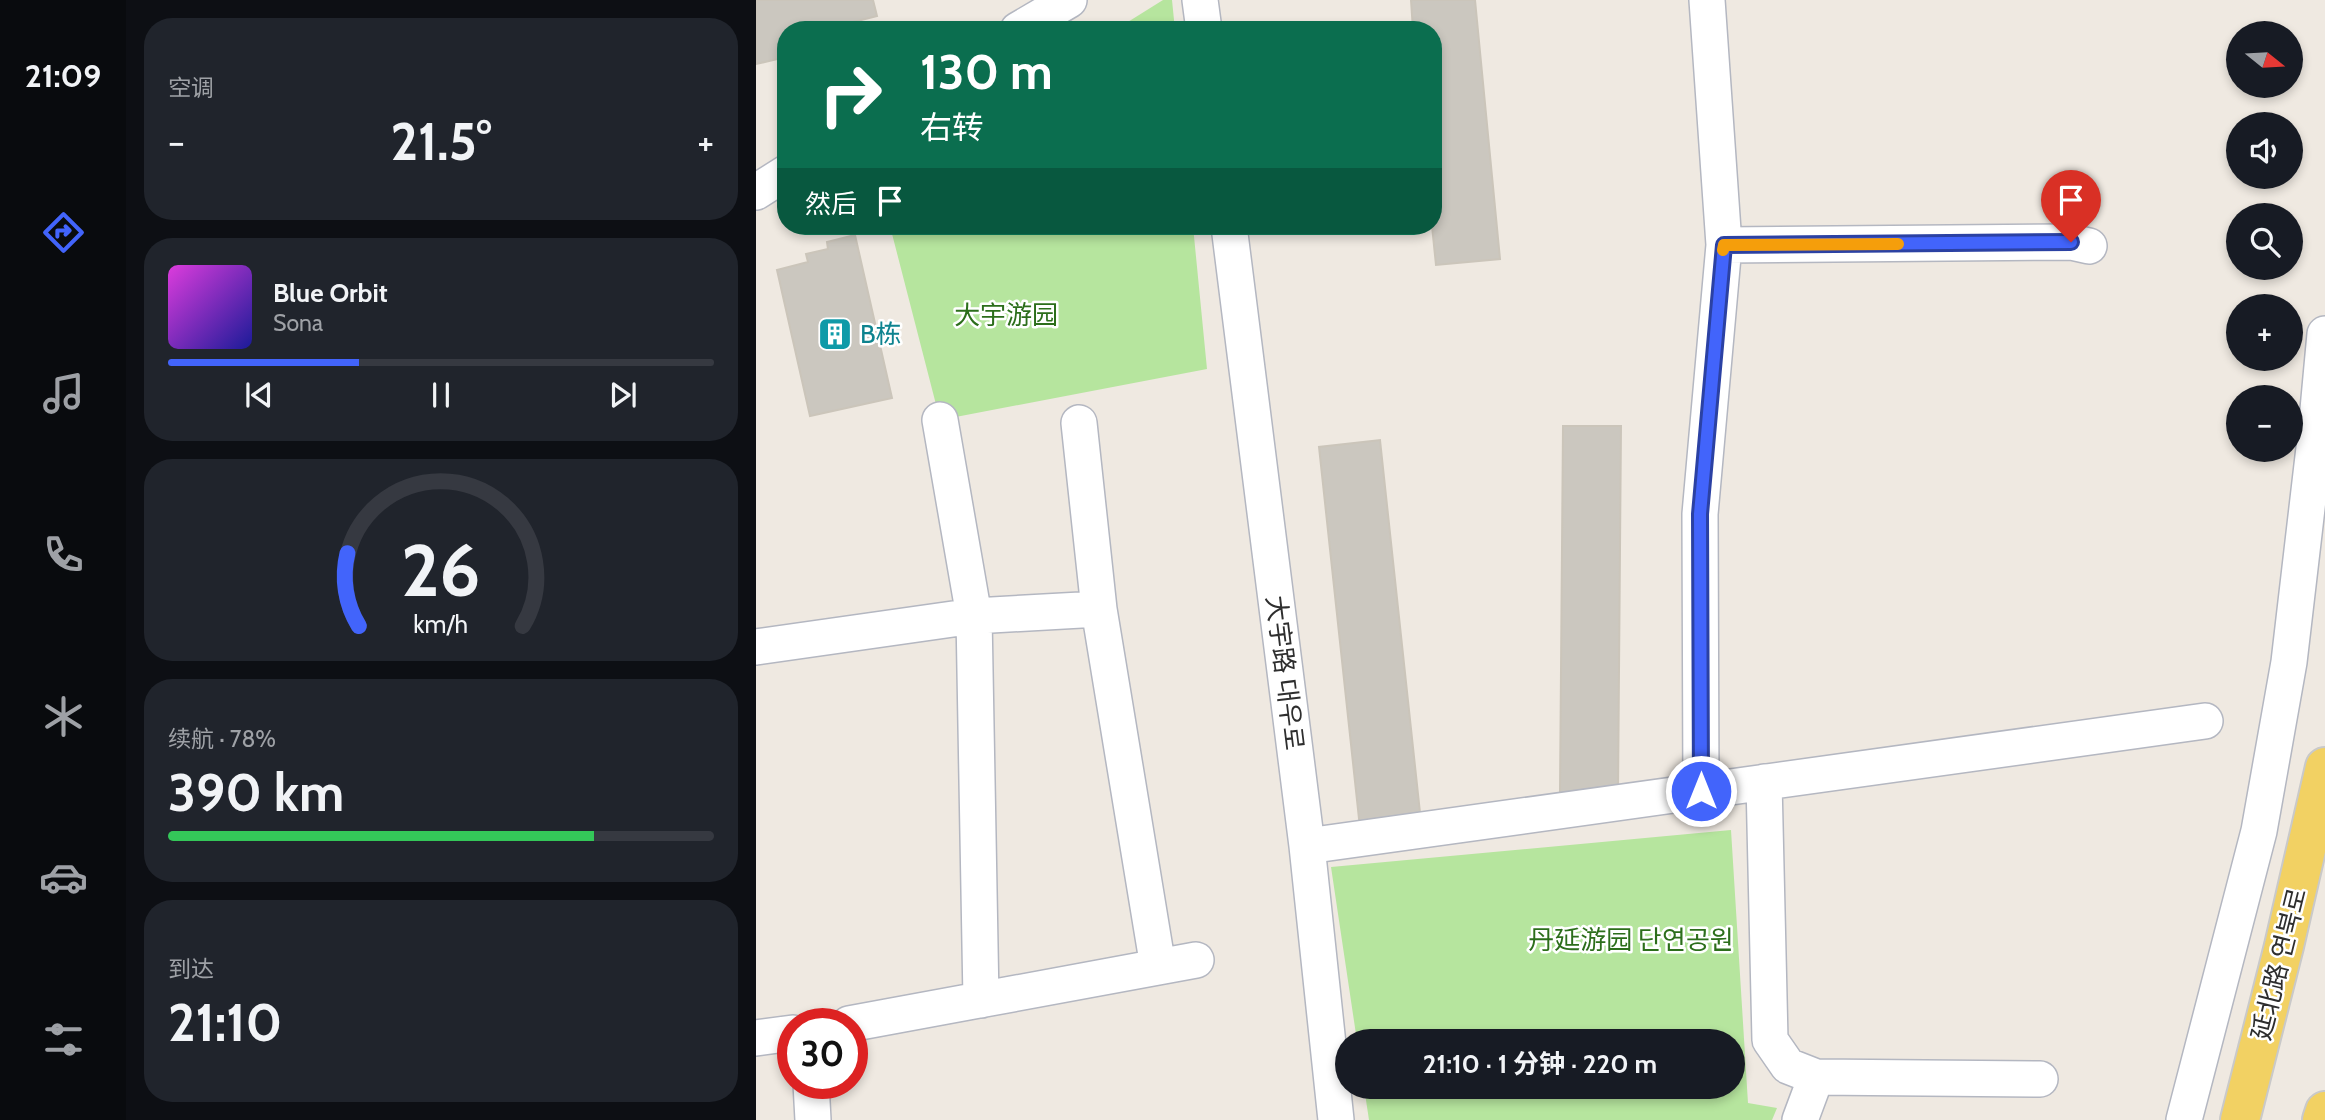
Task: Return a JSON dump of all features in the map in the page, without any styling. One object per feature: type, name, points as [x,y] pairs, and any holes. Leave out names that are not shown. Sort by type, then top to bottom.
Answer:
[{"type":"main road","name":"延北路 연북로","points":[[2239,1120],[2278,972],[2325,767]]},
{"type":"main road","points":[[2322,1120],[2325,1111]]},
{"type":"street","points":[[1033,21],[1069,0]]},
{"type":"street","points":[[1200,0],[1203,21]]},
{"type":"street","points":[[1701,791],[1700,514],[1724,245],[1707,0]]},
{"type":"street","points":[[756,192],[777,179]]},
{"type":"street","name":"大宇路 대우로","points":[[1229,235],[1307,846],[1336,1120]]},
{"type":"street","points":[[1724,245],[2071,242],[2089,246]]},
{"type":"street","points":[[2184,1120],[2259,831],[2288,662],[2325,334]]},
{"type":"street","points":[[940,420],[974,616],[981,1000]]},
{"type":"street","points":[[1079,424],[1098,609],[1158,967]]},
{"type":"street","points":[[756,647],[974,616],[1098,609]]},
{"type":"street","points":[[1307,846],[2205,721]]},
{"type":"street","points":[[1764,782],[1770,1040],[1788,1066],[1816,1077],[2040,1079]]},
{"type":"street","points":[[868,1021],[1196,960]]},
{"type":"street","points":[[756,1038],[777,1035]]},
{"type":"street","points":[[1800,1120],[1816,1077]]},
{"type":"street","points":[[812,1099],[813,1120]]},
{"type":"green space","points":[[1163,0],[1172,0],[1174,21],[1129,21]]},
{"type":"green space","name":"大宇游园","points":[[892,235],[1194,235],[1207,369],[940,420]]},
{"type":"green space","name":"丹延游园 단연공원","points":[[1731,830],[1743,1029],[1355,1029],[1331,867]]},
{"type":"green space","name":"丹延游园 단연공원","points":[[1745,1055],[1748,1103],[1777,1108],[1772,1120],[1369,1120],[1366,1099],[1745,1099]]},
{"type":"building","points":[[756,0],[873,0],[877,16],[857,21],[777,21],[777,59],[756,64]]},
{"type":"building","points":[[1411,0],[1475,0],[1500,259],[1436,265],[1433,235],[1442,235],[1442,21],[1412,21]]},
{"type":"building","name":"B栋","points":[[855,235],[892,398],[810,416],[777,270],[808,262],[806,254],[828,249],[827,242]]},
{"type":"building","points":[[1563,426],[1621,426],[1618,793],[1560,794]]},
{"type":"building","points":[[1380,440],[1421,822],[1360,828],[1319,447]]},
{"type":"slow traffic","points":[[1723,250],[1724,245],[1898,244]]},
{"type":"place","name":"B栋","points":[[835,334]]},
{"type":"route","points":[[1701,791],[1700,514],[1724,245],[2071,242]]}]
